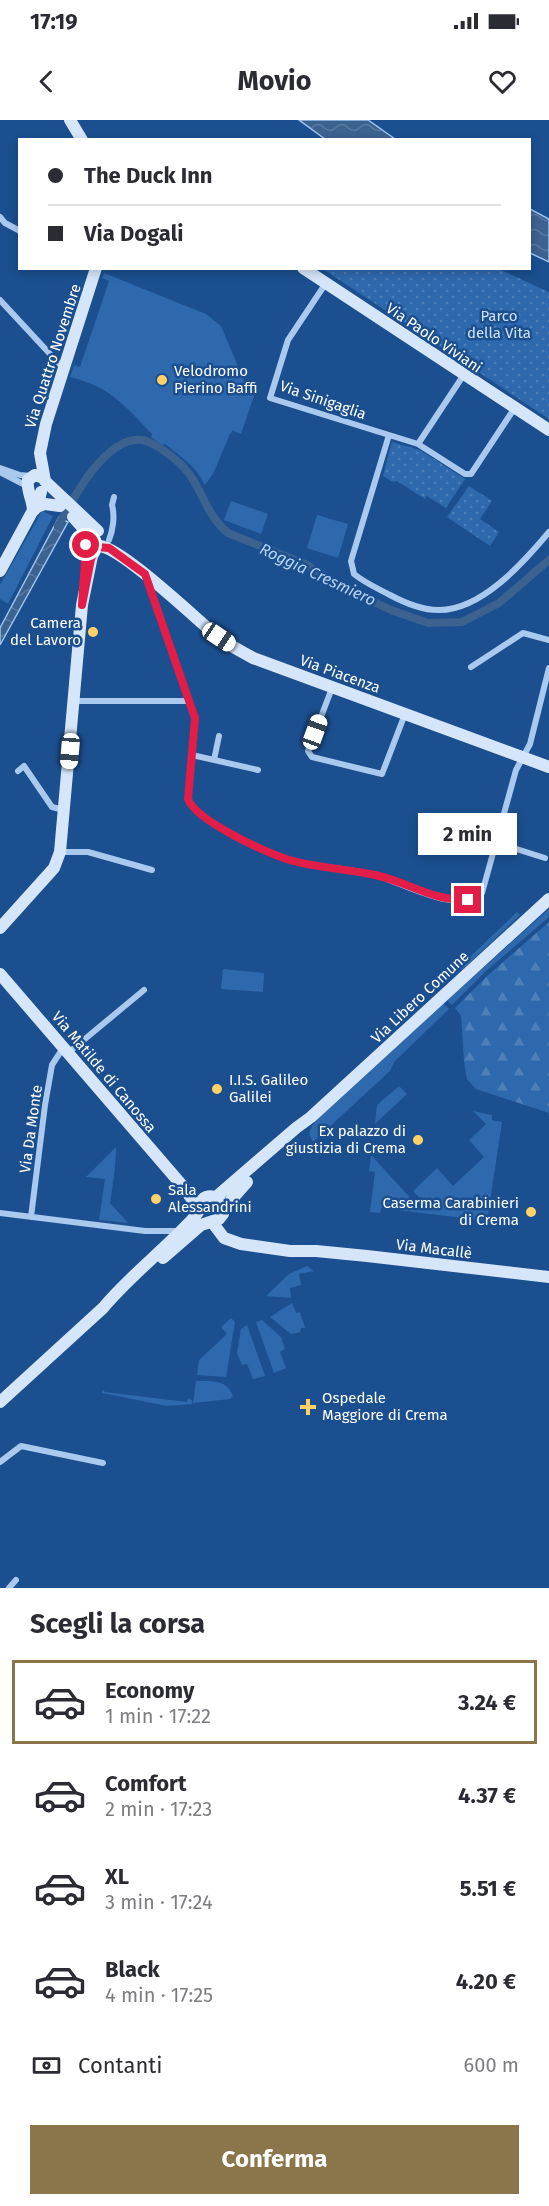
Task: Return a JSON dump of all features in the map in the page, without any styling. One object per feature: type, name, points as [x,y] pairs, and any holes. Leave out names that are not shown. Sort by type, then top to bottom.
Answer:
[{"type":"street","points":[[70,120],[81,138]]},
{"type":"street","points":[[0,217],[5,223],[18,230]]},
{"type":"street","name":"Via Paolo Viviani","points":[[306,270],[549,430]]},
{"type":"street","name":"Via Quattro Novembre","points":[[37,484],[46,424],[93,271]]},
{"type":"street","name":"Via Sinigaglia","points":[[326,283],[288,340],[270,398],[418,444],[465,474],[471,474],[514,409]]},
{"type":"street","points":[[0,300],[63,368]]},
{"type":"street","points":[[418,444],[464,376]]},
{"type":"street","points":[[389,435],[351,561],[354,574],[363,581],[420,608],[451,609],[470,602],[488,591],[519,567],[549,532]]},
{"type":"street","points":[[0,470],[37,484]]},
{"type":"street","points":[[0,470],[20,475],[37,484],[75,515],[82,527],[97,540]]},
{"type":"street","points":[[0,571],[35,510],[37,484]]},
{"type":"street","points":[[0,928],[54,868],[60,852],[82,605],[97,540],[112,533],[114,497]]},
{"type":"street","points":[[35,510],[45,504],[62,503]]},
{"type":"street","name":"Via Piacenza","points":[[97,540],[144,573],[232,646],[253,658],[549,766]]},
{"type":"street","points":[[144,573],[195,718],[188,799],[191,807],[217,828],[291,860],[377,875],[428,895],[468,900],[477,898],[482,893],[516,770],[530,744],[548,682],[549,668]]},
{"type":"street","points":[[471,667],[523,633],[549,640]]},
{"type":"street","points":[[332,687],[308,752],[312,758],[382,774],[405,714]]},
{"type":"street","points":[[74,701],[189,701]]},
{"type":"street","points":[[214,760],[219,736]]},
{"type":"street","points":[[192,755],[258,770]]},
{"type":"street","points":[[18,771],[24,766],[52,807],[65,810]]},
{"type":"street","points":[[497,843],[545,858]]},
{"type":"street","points":[[60,852],[88,852],[152,870]]},
{"type":"street","name":"Via Libero Comune","points":[[103,1308],[119,1299],[191,1233],[210,1211],[296,1128],[311,1117],[549,899]]},
{"type":"street","name":"Via Matilde di Canossa","points":[[0,974],[186,1190],[210,1211]]},
{"type":"street","points":[[66,1050],[144,990]]},
{"type":"street","name":"Via Da Monte","points":[[31,1217],[51,1075],[56,1057],[66,1050]]},
{"type":"street","name":"Via Libero Comune","points":[[0,1402],[103,1308],[114,1294],[180,1231],[210,1211]]},
{"type":"street","name":"Via Macallè","points":[[210,1211],[214,1228],[224,1238],[241,1244],[549,1277]]},
{"type":"street","points":[[0,1213],[145,1231],[180,1231]]},
{"type":"street","points":[[0,1462],[21,1446],[103,1463]]},
{"type":"street","points":[[9,1588],[16,1580]]},
{"type":"green space","name":"Parco della Vita","points":[[325,270],[501,270],[549,292],[549,419]]},
{"type":"green space","name":"Velodromo Pierino Baffi","points":[[104,273],[206,314],[221,326],[249,391],[255,393],[241,434],[233,431],[230,434],[213,474],[205,485],[187,462],[165,444],[162,445],[151,437],[152,434],[116,398],[96,386],[70,377],[74,365],[80,367],[109,281],[102,278]]},
{"type":"green space","points":[[392,442],[420,450],[465,479],[446,508],[427,496],[425,499],[397,481],[393,482],[383,476]]},
{"type":"green space","points":[[469,486],[492,501],[480,519],[499,532],[490,546],[447,517]]},
{"type":"green space","points":[[231,501],[268,514],[261,534],[224,520]]},
{"type":"green space","points":[[42,511],[53,516],[8,604],[0,599],[0,585]]},
{"type":"green space","points":[[317,515],[348,524],[338,558],[307,548]]},
{"type":"green space","points":[[549,909],[549,917],[486,971],[452,1005],[447,1000]]},
{"type":"green space","points":[[517,912],[520,915],[463,969],[454,972]]},
{"type":"green space","points":[[549,922],[549,1113],[476,1089],[467,1079],[461,1016],[455,1008],[488,975]]},
{"type":"green space","points":[[223,969],[264,973],[263,992],[221,989]]},
{"type":"green space","points":[[443,1003],[449,1009],[394,1062],[390,1071],[313,1142],[309,1134],[312,1126],[322,1114]]},
{"type":"green space","points":[[399,1086],[407,1094],[375,1124],[377,1105]]},
{"type":"green space","points":[[473,1111],[492,1115],[492,1120],[502,1122],[487,1221],[381,1208],[380,1213],[370,1212],[375,1172],[369,1171],[371,1155],[415,1203],[420,1198],[413,1191],[437,1168],[453,1186],[484,1157],[469,1140],[486,1124]]},
{"type":"green space","points":[[116,1147],[110,1203],[128,1223],[99,1220],[105,1179],[86,1177]]},
{"type":"green space","points":[[307,1266],[314,1271],[299,1274],[301,1285],[290,1288],[291,1298],[266,1296],[289,1274]]},
{"type":"green space","points":[[292,1303],[296,1313],[300,1312],[305,1328],[291,1334],[270,1317]]},
{"type":"green space","points":[[231,1318],[235,1322],[226,1377],[197,1375],[199,1360],[227,1334],[221,1327]]},
{"type":"green space","points":[[262,1320],[281,1337],[285,1349],[280,1352],[286,1368],[274,1373],[256,1322]]},
{"type":"green space","points":[[247,1325],[265,1376],[253,1379],[247,1364],[242,1365],[237,1353],[241,1329]]},
{"type":"green space","points":[[196,1381],[213,1381],[223,1384],[233,1396],[230,1399],[193,1403]]},
{"type":"green space","points":[[103,1390],[187,1402],[188,1399],[192,1400],[192,1404],[167,1406],[102,1393]]},
{"type":"water","points":[[299,120],[368,120],[394,138],[324,138]]},
{"type":"water","points":[[531,210],[549,219],[549,262],[531,253]]},
{"type":"water","points":[[59,517],[68,522],[0,645],[0,628]]},
{"type":"waterway","name":"Roggia Cresmiero","points":[[58,526],[81,486],[103,458],[129,441],[142,440],[163,450],[184,468],[195,482],[216,520],[228,533],[305,564],[349,590],[391,610],[428,623],[462,622],[499,603],[549,560]]},
{"type":"place","name":"Velodromo Pierino Baffi","points":[[162,380]]},
{"type":"place","name":"Camera del Lavoro","points":[[93,632]]},
{"type":"place","name":"I.I.S. Galileo Galilei","points":[[217,1089]]},
{"type":"place","name":"Ex palazzo di giustizia di Crema","points":[[418,1140]]},
{"type":"place","name":"Sala Alessandrini","points":[[156,1199]]},
{"type":"place","name":"Caserma Carabinieri di Crema","points":[[531,1212]]},
{"type":"place","name":"Ospedale Maggiore di Crema","points":[[308,1407]]},
{"type":"route","points":[[86,545],[82,605],[91,559],[97,547],[109,548],[145,574],[195,718],[188,799],[191,807],[217,828],[291,860],[377,875],[439,898],[468,900]]}]
